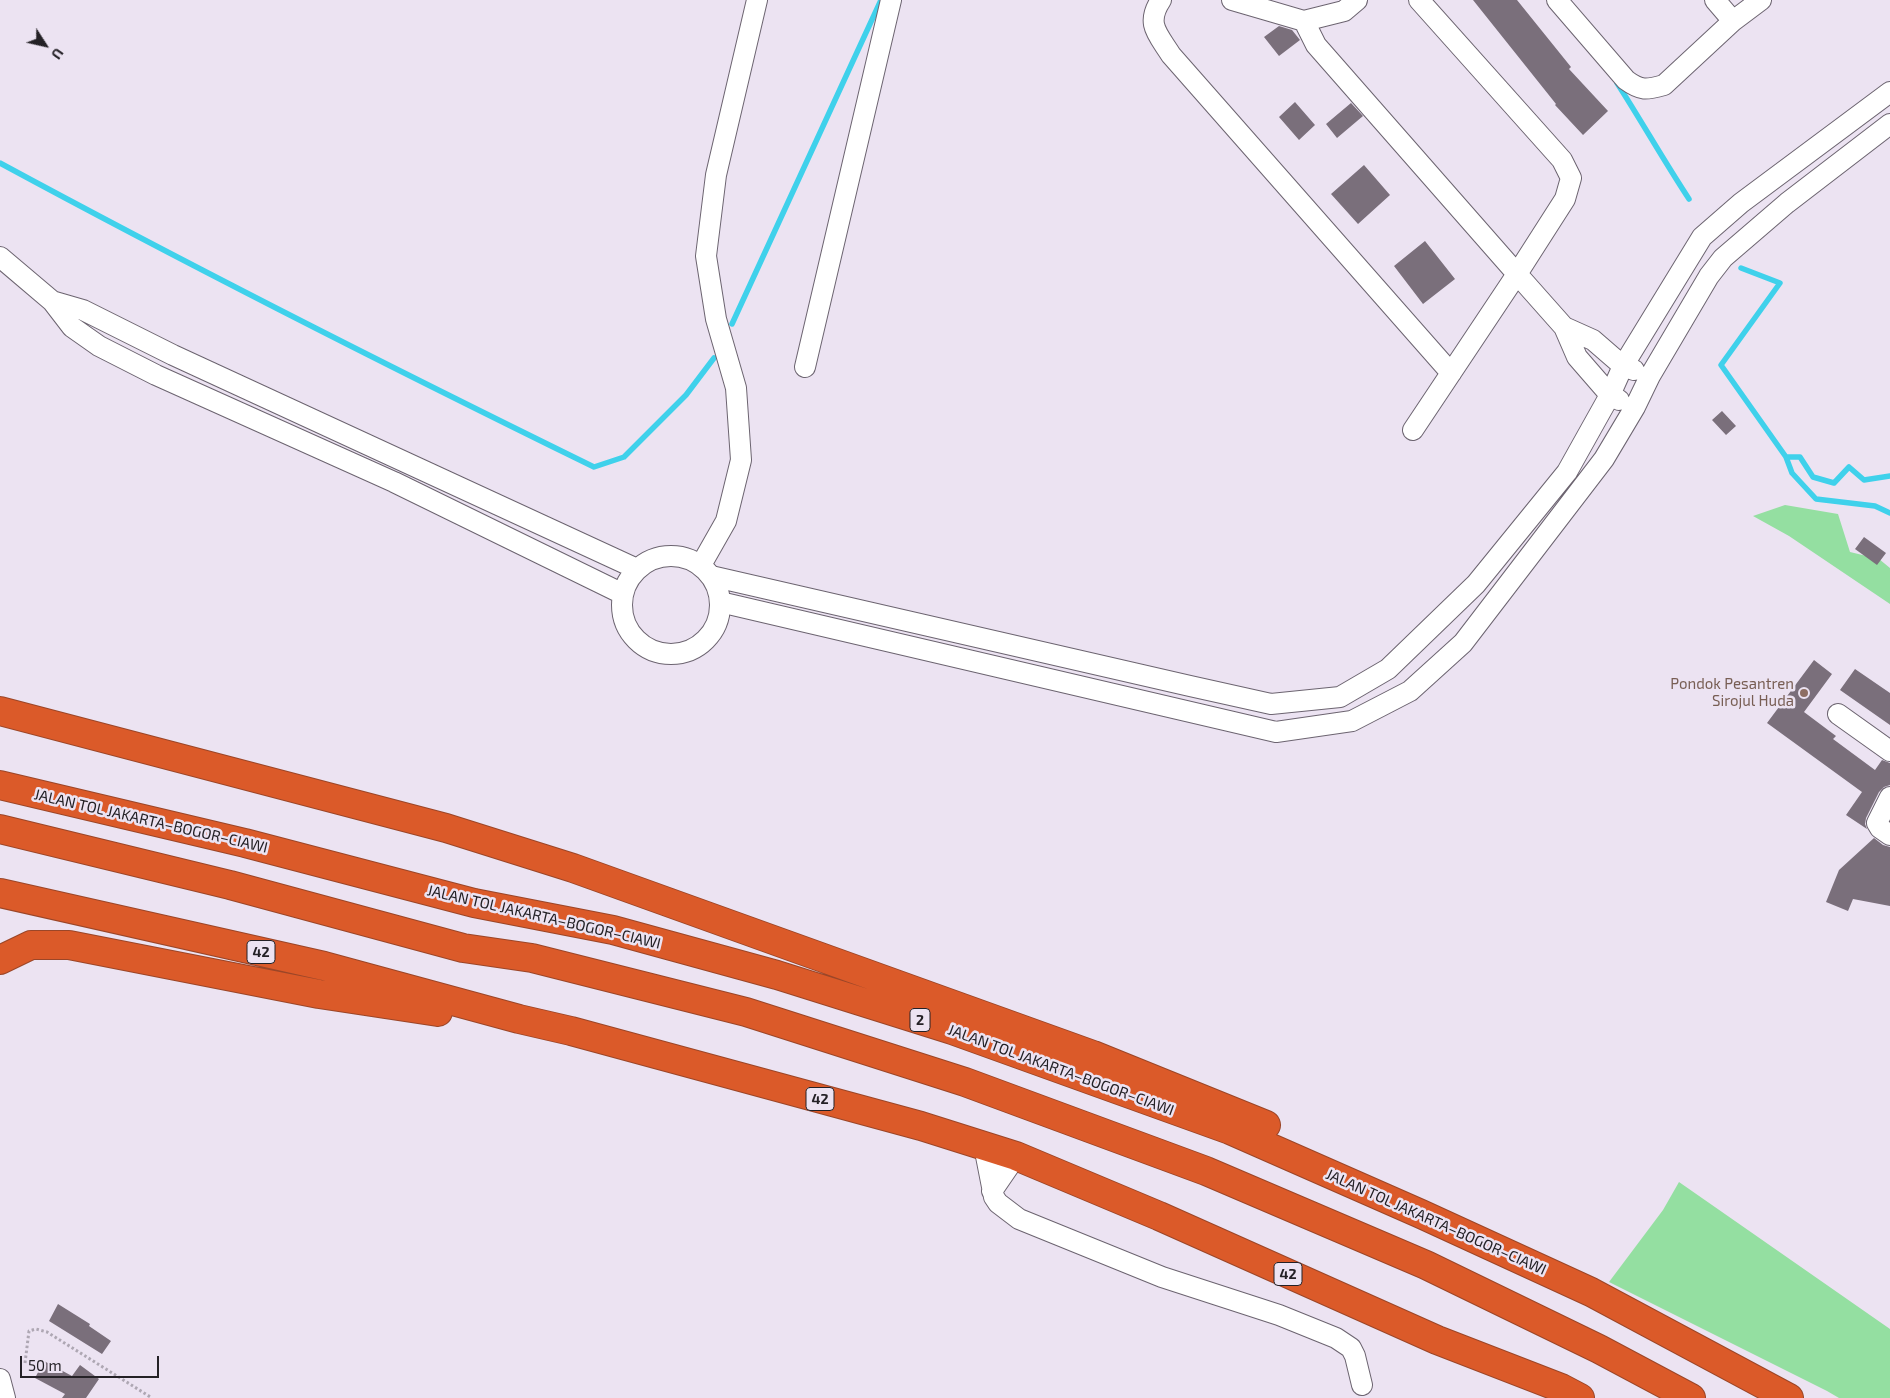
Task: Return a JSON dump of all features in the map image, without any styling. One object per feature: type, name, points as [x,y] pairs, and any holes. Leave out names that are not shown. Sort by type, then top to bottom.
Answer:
[{"type":"highway","points":[[0,711],[446,828],[564,865],[1094,1055],[1245,1116],[1400,1187],[1591,1292]]},
{"type":"highway","name":"JALAN TOL JAKARTA–BOGOR–CIAWI","points":[[0,785],[245,842],[474,903],[612,930],[777,975],[943,1027],[1230,1130],[1421,1214],[1591,1292],[1790,1398]]},
{"type":"highway","points":[[0,829],[230,885],[463,948],[532,958],[746,1012],[965,1082],[1206,1171],[1426,1265],[1599,1349],[1691,1398]]},
{"type":"highway","name":"42","points":[[0,894],[324,966],[921,1126],[1016,1156],[1150,1212],[1437,1340],[1561,1388],[1580,1398]]},
{"type":"highway","name":"42","points":[[0,960],[31,945],[69,945],[360,1001],[466,1017],[519,1018]]},
{"type":"street","points":[[706,571],[726,521],[741,460],[736,388],[716,319],[706,256],[716,175],[757,0]]},
{"type":"street","points":[[805,367],[891,0]]},
{"type":"street","points":[[1161,0],[1154,10],[1154,28],[1171,55],[1451,373]]},
{"type":"street","points":[[1232,0],[1304,21],[1344,10],[1357,0]]},
{"type":"street","points":[[1413,430],[1565,199],[1571,178],[1562,160],[1419,0]]},
{"type":"street","points":[[1557,0],[1626,80],[1638,89],[1664,85],[1733,21],[1761,0]]},
{"type":"street","points":[[1715,0],[1733,21]]},
{"type":"street","points":[[1304,21],[1316,45],[1564,327],[1577,357],[1610,395],[1635,407]]},
{"type":"street","points":[[706,571],[1271,704],[1340,697],[1388,669],[1482,577],[1567,472],[1610,395],[1623,366],[1702,237],[1741,203],[1890,92]]},
{"type":"street","points":[[720,602],[1276,732],[1352,721],[1410,691],[1464,643],[1604,459],[1709,276],[1723,258],[1787,203],[1890,124]]},
{"type":"street","points":[[0,258],[52,301],[72,327],[98,346],[156,376],[394,482],[623,594]]},
{"type":"street","points":[[1686,261],[1709,276]]},
{"type":"street","points":[[52,301],[83,310],[172,354],[637,570]]},
{"type":"street","points":[[1564,327],[1593,340],[1623,366],[1650,376]]},
{"type":"street","points":[[661,556],[675,556],[689,559],[706,571],[718,588],[720,602],[719,616],[714,629],[706,640],[694,648],[681,653],[667,654],[641,644],[631,634],[622,608],[623,594],[628,581],[637,570],[648,561],[661,556]]},
{"type":"street","points":[[1184,711],[1190,686]]},
{"type":"street","points":[[1838,714],[1890,751]]},
{"type":"street","points":[[1890,797],[1877,823],[1880,828],[1890,835]]},
{"type":"street","points":[[984,1146],[992,1191],[998,1203],[1019,1219],[1162,1277],[1279,1315],[1336,1338],[1351,1348],[1355,1356],[1362,1385]]},
{"type":"street","points":[[992,1191],[1016,1156]]},
{"type":"street","points":[[0,1379],[4,1398]]},
{"type":"path","points":[[25,1363],[29,1331],[36,1329],[47,1332],[152,1398]]},
{"type":"green space","points":[[1785,505],[1838,514],[1850,552],[1879,559],[1890,568],[1890,604],[1789,536],[1753,516]]},
{"type":"green space","points":[[1679,1182],[1890,1329],[1890,1398],[1839,1398],[1609,1282],[1663,1210]]},
{"type":"building","points":[[1473,0],[1517,0],[1571,67],[1569,69],[1608,111],[1583,135],[1555,105]]},
{"type":"building","points":[[1279,26],[1292,30],[1300,40],[1279,56],[1264,37]]},
{"type":"building","points":[[1295,102],[1315,125],[1299,140],[1279,117]]},
{"type":"building","points":[[1351,103],[1363,116],[1337,138],[1326,124]]},
{"type":"building","points":[[1364,165],[1390,195],[1358,224],[1331,194]]},
{"type":"building","points":[[1425,241],[1455,279],[1423,304],[1394,266]]},
{"type":"building","points":[[1722,411],[1736,426],[1726,435],[1712,420]]},
{"type":"building","points":[[1864,537],[1886,553],[1877,565],[1855,549]]},
{"type":"building","points":[[1814,660],[1832,674],[1804,712],[1836,736],[1833,739],[1875,770],[1882,760],[1890,763],[1890,785],[1884,787],[1879,792],[1866,818],[1865,824],[1867,829],[1846,815],[1862,792],[1767,723]]},
{"type":"building","points":[[1855,669],[1890,693],[1890,725],[1840,690]]},
{"type":"building","points":[[1874,838],[1883,845],[1890,847],[1890,906],[1853,899],[1848,911],[1826,902],[1839,870]]},
{"type":"building","points":[[58,1304],[90,1324],[89,1326],[111,1341],[102,1354],[49,1321]]},
{"type":"building","points":[[44,1361],[72,1376],[80,1365],[99,1379],[86,1398],[62,1398],[65,1394],[35,1378]]},
{"type":"waterway","points":[[732,324],[881,0]]},
{"type":"waterway","points":[[1617,83],[1689,199]]},
{"type":"waterway","points":[[0,163],[296,318],[594,467],[624,457],[686,395],[714,358]]},
{"type":"waterway","points":[[1741,268],[1780,283],[1721,365],[1786,457],[1792,473],[1816,499],[1875,506],[1890,513]]},
{"type":"waterway","points":[[1786,457],[1800,457],[1813,477],[1834,483],[1849,467],[1864,480],[1890,476]]},
{"type":"place","name":"Pondok Pesantren Sirojul Huda","points":[[1804,693]]}]
